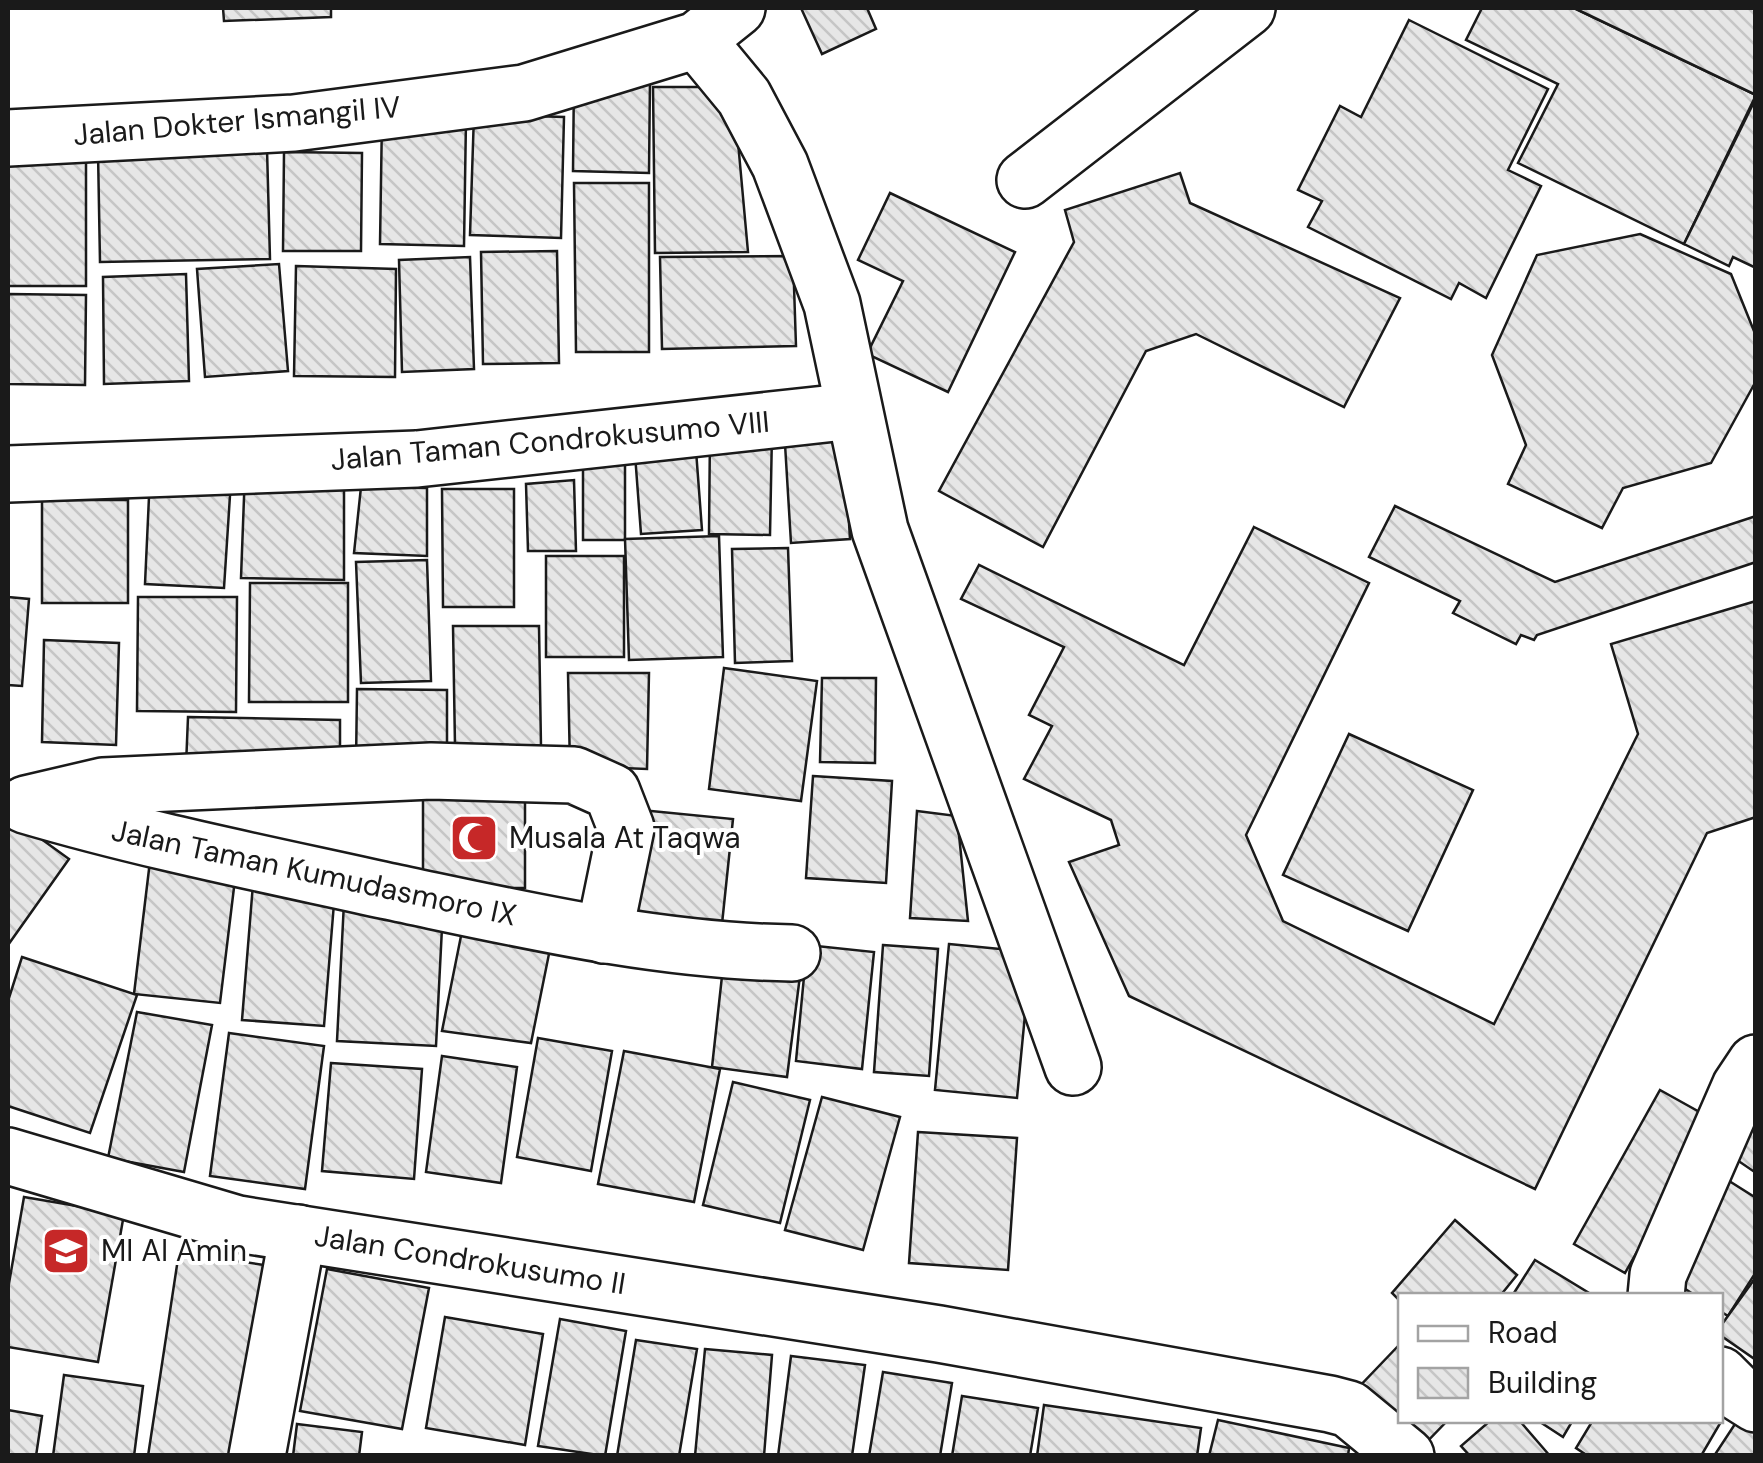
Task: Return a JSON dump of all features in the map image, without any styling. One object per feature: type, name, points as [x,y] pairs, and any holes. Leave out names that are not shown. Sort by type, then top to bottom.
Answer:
[{"type":"street","points":[[1025,180],[1247,8]]},
{"type":"street","points":[[717,24],[744,97],[780,165],[832,304],[880,530],[1073,1066]]},
{"type":"street","name":"Jalan Dokter Ismangil IV","points":[[8,138],[294,123],[524,93],[717,24]]},
{"type":"street","name":"Jalan Taman Condrokusumo VIII","points":[[8,474],[417,459],[853,411]]},
{"type":"street","name":"Jalan Taman Kumudasmoro IX","points":[[16,798],[103,786],[294,776],[431,771],[574,775],[612,792],[626,828],[604,935]]},
{"type":"street","name":"Jalan Taman Kumudasmoro IX","points":[[16,798],[121,833],[604,935],[719,952],[792,953]]},
{"type":"street","points":[[1656,1293],[1658,1275],[1740,1088],[1756,1063]]},
{"type":"street","name":"Jalan Condrokusumo II","points":[[8,1156],[238,1224],[939,1334],[1340,1407],[1361,1418],[1406,1456]]},
{"type":"street","points":[[258,1456],[298,1234]]},
{"type":"street","points":[[1723,1378],[1756,1404]]},
{"type":"building","points":[[223,8],[331,8],[331,17],[224,21]]},
{"type":"building","points":[[801,8],[867,8],[876,29],[822,54]]},
{"type":"building","points":[[1482,8],[1574,8],[1756,95],[1684,244],[1518,163],[1558,84],[1466,40]]},
{"type":"building","points":[[1574,8],[1756,8],[1756,95]]},
{"type":"building","points":[[1409,20],[1548,89],[1508,170],[1541,186],[1486,298],[1459,283],[1451,299],[1308,227],[1322,201],[1298,190],[1340,106],[1361,117]]},
{"type":"building","points":[[574,77],[650,79],[649,173],[573,171]]},
{"type":"building","points":[[653,87],[733,87],[748,252],[655,253]]},
{"type":"building","points":[[1756,98],[1756,268],[1733,257],[1729,266],[1684,244]]},
{"type":"building","points":[[474,114],[564,117],[561,238],[470,235]]},
{"type":"building","points":[[382,118],[466,119],[464,246],[380,244]]},
{"type":"building","points":[[267,149],[270,259],[100,262],[98,152]]},
{"type":"building","points":[[8,150],[86,152],[86,286],[8,286]]},
{"type":"building","points":[[284,152],[362,153],[361,251],[283,251]]},
{"type":"building","points":[[1180,173],[1190,203],[1400,298],[1344,407],[1196,334],[1146,351],[1043,547],[939,491],[1074,242],[1065,210]]},
{"type":"building","points":[[574,183],[649,183],[649,352],[576,352]]},
{"type":"building","points":[[890,193],[1015,252],[948,392],[867,354],[903,281],[858,260]]},
{"type":"building","points":[[1640,234],[1731,274],[1756,336],[1756,381],[1711,463],[1623,488],[1602,528],[1508,484],[1526,445],[1492,355],[1537,255]]},
{"type":"building","points":[[557,251],[559,363],[483,364],[481,252]]},
{"type":"building","points":[[793,256],[796,346],[662,349],[660,257]]},
{"type":"building","points":[[470,257],[474,369],[402,372],[399,260]]},
{"type":"building","points":[[279,264],[288,371],[205,377],[197,269]]},
{"type":"building","points":[[296,266],[396,269],[395,377],[294,376]]},
{"type":"building","points":[[186,274],[189,381],[104,384],[103,277]]},
{"type":"building","points":[[8,294],[86,295],[85,385],[8,384]]},
{"type":"building","points":[[710,432],[772,433],[770,535],[709,534]]},
{"type":"building","points":[[695,437],[702,530],[641,534],[634,441]]},
{"type":"building","points":[[844,440],[850,539],[791,543],[785,444]]},
{"type":"building","points":[[583,446],[625,446],[625,540],[583,540]]},
{"type":"building","points":[[245,471],[344,474],[344,580],[241,578]]},
{"type":"building","points":[[150,475],[231,480],[224,588],[145,584]]},
{"type":"building","points":[[574,480],[576,551],[528,551],[526,484]]},
{"type":"building","points":[[361,487],[427,488],[427,556],[354,553]]},
{"type":"building","points":[[442,489],[514,489],[514,607],[443,607]]},
{"type":"building","points":[[42,500],[128,500],[128,603],[42,603]]},
{"type":"building","points":[[1395,506],[1555,582],[1756,516],[1756,562],[1537,635],[1534,640],[1521,635],[1516,644],[1453,613],[1460,601],[1369,557]]},
{"type":"building","points":[[1254,527],[1369,583],[1246,835],[1283,921],[1494,1024],[1638,734],[1611,644],[1756,601],[1756,817],[1707,833],[1535,1189],[1129,996],[1069,862],[1119,845],[1111,820],[1024,779],[1052,726],[1029,715],[1064,647],[961,599],[979,565],[1184,665]]},
{"type":"building","points":[[719,536],[723,657],[629,660],[625,539]]},
{"type":"building","points":[[788,548],[792,661],[735,663],[732,549]]},
{"type":"building","points":[[546,556],[624,556],[624,657],[546,657]]},
{"type":"building","points":[[427,560],[431,681],[361,683],[356,562]]},
{"type":"building","points":[[250,583],[348,583],[348,702],[249,702]]},
{"type":"building","points":[[8,597],[29,599],[22,686],[8,685]]},
{"type":"building","points":[[138,597],[237,597],[236,712],[137,711]]},
{"type":"building","points":[[453,626],[539,626],[541,746],[455,746]]},
{"type":"building","points":[[44,640],[119,643],[116,745],[42,742]]},
{"type":"building","points":[[724,668],[817,681],[801,801],[709,789]]},
{"type":"building","points":[[568,673],[649,673],[647,769],[570,766]]},
{"type":"building","points":[[822,678],[876,678],[875,763],[820,762]]},
{"type":"building","points":[[357,689],[447,690],[447,766],[356,764]]},
{"type":"building","points":[[188,717],[340,720],[340,768],[186,766]]},
{"type":"building","points":[[1349,734],[1473,790],[1408,931],[1283,875]]},
{"type":"building","points":[[813,776],[892,781],[886,883],[806,878]]},
{"type":"building","name":"Musala At Taqwa","points":[[423,788],[525,788],[525,888],[423,888]]},
{"type":"building","points":[[641,810],[733,819],[720,943],[628,931]]},
{"type":"building","points":[[917,811],[957,816],[968,921],[910,918]]},
{"type":"building","points":[[8,815],[69,859],[8,945]]},
{"type":"building","points":[[150,861],[236,871],[220,1003],[134,994]]},
{"type":"building","points":[[253,884],[335,891],[324,1026],[242,1020]]},
{"type":"building","points":[[344,902],[443,908],[436,1046],[337,1041]]},
{"type":"building","points":[[464,921],[551,944],[531,1043],[442,1031]]},
{"type":"building","points":[[949,944],[1031,952],[1017,1098],[935,1090]]},
{"type":"building","points":[[807,945],[874,952],[862,1069],[796,1061]]},
{"type":"building","points":[[883,945],[938,949],[929,1076],[874,1072]]},
{"type":"building","points":[[22,957],[137,995],[90,1133],[8,1106],[8,1001]]},
{"type":"building","points":[[724,958],[801,968],[787,1077],[712,1067]]},
{"type":"building","points":[[137,1012],[212,1025],[184,1172],[108,1158]]},
{"type":"building","points":[[229,1033],[324,1046],[305,1189],[210,1176]]},
{"type":"building","points":[[538,1038],[612,1051],[591,1171],[517,1157]]},
{"type":"building","points":[[624,1051],[720,1069],[694,1202],[598,1184]]},
{"type":"building","points":[[442,1056],[517,1067],[501,1183],[426,1172]]},
{"type":"building","points":[[331,1063],[422,1069],[414,1179],[322,1171]]},
{"type":"building","points":[[733,1082],[810,1100],[780,1223],[703,1205]]},
{"type":"building","points":[[1660,1090],[1712,1119],[1625,1273],[1574,1244]]},
{"type":"building","points":[[1756,1092],[1756,1173],[1718,1147]]},
{"type":"building","points":[[822,1097],[900,1117],[863,1250],[785,1230]]},
{"type":"building","points":[[918,1132],[1017,1138],[1008,1270],[909,1263]]},
{"type":"building","points":[[1726,1179],[1756,1198],[1756,1272],[1728,1316],[1723,1313],[1723,1293],[1691,1293],[1664,1275]]},
{"type":"building","name":"MI Al Amin","points":[[24,1197],[124,1214],[98,1362],[8,1347],[8,1289]]},
{"type":"building","points":[[1455,1220],[1517,1275],[1502,1293],[1398,1293],[1398,1299],[1392,1293]]},
{"type":"building","points":[[179,1252],[264,1265],[235,1456],[148,1456]]},
{"type":"building","points":[[1535,1260],[1589,1293],[1514,1293]]},
{"type":"building","points":[[327,1269],[429,1288],[402,1429],[300,1411]]},
{"type":"building","points":[[1756,1277],[1756,1360],[1723,1337],[1723,1323]]},
{"type":"building","points":[[445,1317],[543,1334],[525,1445],[426,1428]]},
{"type":"building","points":[[560,1319],[626,1331],[605,1456],[538,1446]]},
{"type":"building","points":[[636,1340],[697,1349],[679,1456],[617,1456]]},
{"type":"building","points":[[1398,1346],[1398,1423],[1445,1423],[1419,1450],[1357,1389]]},
{"type":"building","points":[[705,1349],[772,1355],[764,1456],[695,1456]]},
{"type":"building","points":[[791,1356],[865,1365],[852,1456],[778,1456]]},
{"type":"building","points":[[883,1372],[952,1383],[940,1456],[869,1456]]},
{"type":"building","points":[[64,1375],[143,1386],[134,1456],[53,1456]]},
{"type":"building","points":[[962,1396],[1038,1408],[1030,1456],[952,1456]]},
{"type":"building","points":[[1723,1398],[1732,1403],[1723,1418]]},
{"type":"building","points":[[1044,1405],[1201,1428],[1197,1456],[1037,1456]]},
{"type":"building","points":[[8,1410],[42,1416],[36,1456],[8,1456]]},
{"type":"building","points":[[1218,1420],[1349,1448],[1348,1456],[1209,1456]]},
{"type":"building","points":[[1737,1421],[1756,1433],[1756,1456],[1714,1456]]},
{"type":"building","points":[[1488,1423],[1522,1423],[1550,1456],[1470,1456],[1461,1446]]},
{"type":"building","points":[[1542,1423],[1571,1423],[1563,1437]]},
{"type":"building","points":[[1591,1423],[1720,1423],[1701,1456],[1588,1456],[1576,1448]]},
{"type":"building","points":[[297,1424],[362,1432],[359,1456],[293,1456]]},
{"type":"place","name":"Musala At Taqwa","points":[[474,838]]},
{"type":"place","name":"MI Al Amin","points":[[66,1251]]}]
